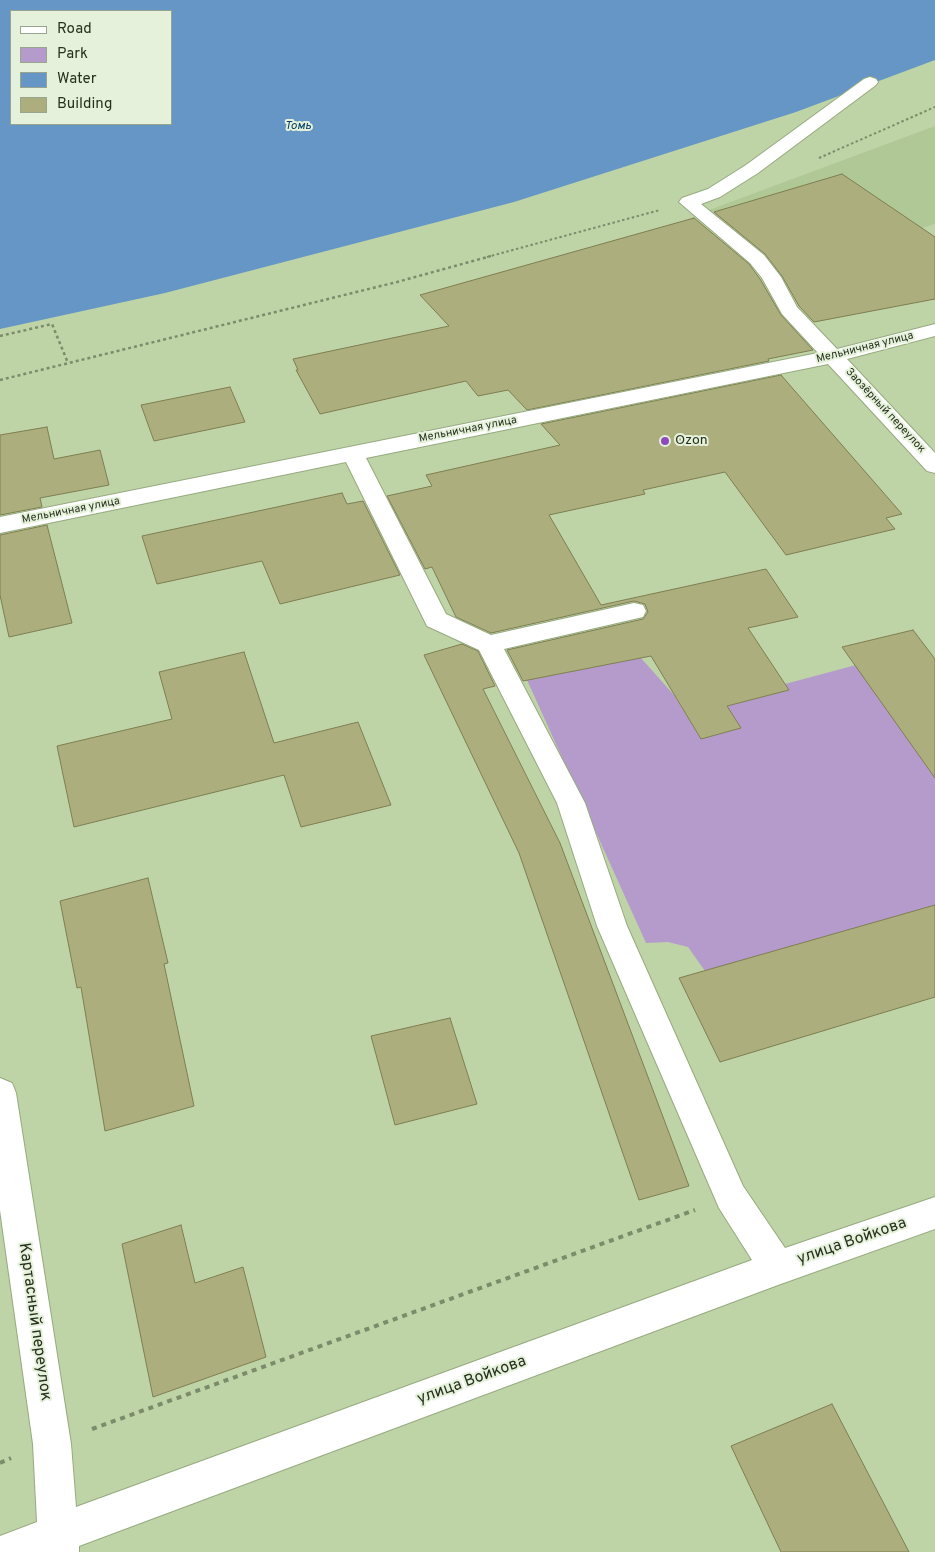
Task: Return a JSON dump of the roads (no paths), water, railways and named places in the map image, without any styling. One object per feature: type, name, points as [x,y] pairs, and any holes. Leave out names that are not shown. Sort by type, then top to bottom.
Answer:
[{"type":"street","name":"Заозёрный переулок","points":[[870,82],[752,169],[714,194],[688,202],[757,259],[771,277],[789,310],[935,466]]},
{"type":"street","name":"Мельничная улица","points":[[0,525],[834,356],[935,330]]},
{"type":"street","points":[[353,454],[436,620],[489,644],[634,611]]},
{"type":"street","points":[[489,644],[571,803],[612,926],[731,1197],[778,1268]]},
{"type":"street","name":"Картасный переулок","points":[[0,1093],[52,1444],[59,1543]]},
{"type":"street","name":"улица Войкова","points":[[9,1552],[59,1543],[778,1268],[935,1213]]},
{"type":"water","name":"Томь","points":[[0,0],[935,0],[935,60],[796,112],[514,202],[165,293],[0,329]]},
{"type":"place","name":"Ozon","points":[[665,441]]}]
